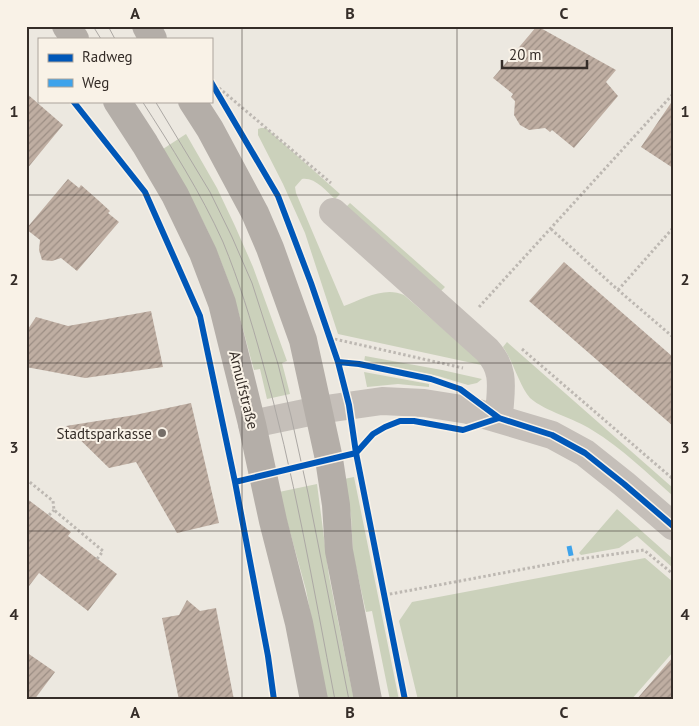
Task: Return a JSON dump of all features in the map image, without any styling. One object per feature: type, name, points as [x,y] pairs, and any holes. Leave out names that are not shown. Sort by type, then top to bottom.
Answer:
[{"type":"main road","points":[[66,26],[74,38]]},
{"type":"main road","points":[[146,26],[153,38]]},
{"type":"main road","name":"Arnulfstraße","points":[[119,102],[175,196],[203,253],[222,303],[299,623],[314,700]]},
{"type":"main road","points":[[193,102],[210,129],[255,213],[270,248],[303,340],[329,459],[336,505],[339,552],[368,700]]},
{"type":"street","points":[[333,212],[496,360],[501,377],[499,418]]},
{"type":"street","points":[[252,424],[319,410],[382,401],[424,403],[468,410],[552,435],[585,453],[673,526]]},
{"type":"path","points":[[477,310],[673,94]]},
{"type":"path","points":[[551,228],[618,290],[673,337]]},
{"type":"path","points":[[618,290],[673,228]]},
{"type":"path","points":[[330,338],[501,377]]},
{"type":"path","points":[[26,480],[53,501],[54,510],[103,551],[97,559]]},
{"type":"path","points":[[49,515],[54,510]]},
{"type":"path","points":[[385,595],[572,560],[644,550],[673,574]]},
{"type":"green space","points":[[266,128],[340,194],[335,199],[320,185],[307,179],[302,179],[295,187],[344,306],[381,293],[389,292],[404,295],[486,366],[338,334],[305,233],[258,135],[258,129]]},
{"type":"green space","points":[[186,134],[217,188],[253,267],[287,361],[282,363],[290,394],[267,399],[260,369],[254,370],[234,298],[220,258],[198,210],[163,149]]},
{"type":"green space","points":[[350,203],[445,287],[440,292],[345,208]]},
{"type":"green space","points":[[507,342],[673,488],[673,496],[634,461],[603,437],[530,398],[503,347]]},
{"type":"green space","points":[[365,356],[482,379],[477,383],[468,385],[438,376],[364,362]]},
{"type":"green space","points":[[364,372],[429,384],[429,387],[398,384],[367,387]]},
{"type":"green space","points":[[354,477],[399,700],[390,700],[372,611],[366,612],[353,554],[351,516],[344,479]]},
{"type":"green space","points":[[317,484],[329,576],[354,700],[327,700],[306,590],[279,492]]},
{"type":"green space","points":[[617,509],[673,559],[673,568],[637,536],[619,548],[581,555],[579,553]]},
{"type":"green space","points":[[645,558],[673,582],[673,652],[631,700],[418,700],[399,621],[412,602]]},
{"type":"building","points":[[537,26],[616,70],[606,82],[618,96],[574,148],[552,130],[550,132],[545,128],[529,130],[520,125],[514,115],[515,101],[511,97],[513,94],[493,78]]},
{"type":"building","points":[[26,93],[63,125],[26,170]]},
{"type":"building","points":[[673,100],[673,168],[641,147]]},
{"type":"building","points":[[68,179],[79,188],[81,185],[110,211],[108,213],[119,222],[77,271],[61,258],[52,261],[42,260],[39,250],[40,240],[26,229]]},
{"type":"building","points":[[564,262],[673,357],[673,426],[529,301]]},
{"type":"building","points":[[151,311],[163,367],[85,378],[26,367],[26,332],[36,317],[68,326]]},
{"type":"building","points":[[191,403],[219,523],[177,533],[136,462],[109,468],[66,426],[135,415]]},
{"type":"building","points":[[26,498],[71,532],[68,536],[117,574],[88,611],[39,573],[26,590]]},
{"type":"building","points":[[187,600],[200,611],[216,608],[234,700],[179,700],[162,618],[179,615]]},
{"type":"building","points":[[26,652],[55,672],[34,700],[26,700]]},
{"type":"building","points":[[673,657],[673,700],[636,700]]},
{"type":"tram line","points":[[93,26],[100,38]]},
{"type":"tram line","points":[[108,26],[114,38]]},
{"type":"tram line","points":[[143,102],[175,152],[205,206],[223,242],[244,301],[284,444],[335,700]]},
{"type":"tram line","points":[[156,102],[210,192],[252,283],[278,364],[291,416],[349,700]]},
{"type":"marked path","points":[[569,546],[572,560]]},
{"type":"cycle path","points":[[212,84],[278,196],[338,362],[349,405],[356,453],[405,700]]},
{"type":"cycle path","points":[[74,102],[145,192],[200,316],[235,482],[268,656],[274,700]]},
{"type":"cycle path","points":[[338,362],[359,364],[431,379],[460,389],[499,418],[552,435],[585,453],[673,526]]},
{"type":"cycle path","points":[[235,482],[356,453],[373,434],[400,421],[414,421],[463,430],[499,418]]},
{"type":"place","name":"Stadtsparkasse","points":[[162,433]]}]
